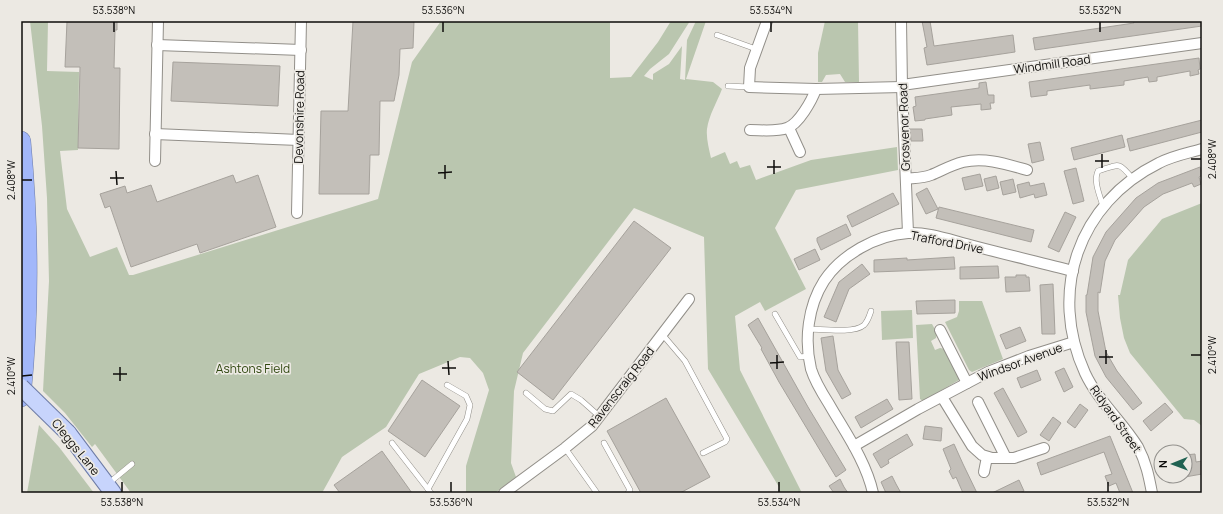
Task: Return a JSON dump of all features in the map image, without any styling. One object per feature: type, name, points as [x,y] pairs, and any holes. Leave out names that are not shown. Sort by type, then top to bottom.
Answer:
[{"type":"highway","points":[[21,141],[27,221],[28,288],[25,360],[21,397]]},
{"type":"main road","name":"Cleggs Lane","points":[[21,387],[68,434],[110,489]]},
{"type":"street","points":[[155,161],[158,21]]},
{"type":"street","name":"Devonshire Road","points":[[297,213],[301,21]]},
{"type":"street","points":[[749,87],[750,68],[767,21]]},
{"type":"street","name":"Grosvenor Road","points":[[901,21],[908,233]]},
{"type":"street","name":"Windmill Road","points":[[749,87],[816,89],[902,86],[1202,43]]},
{"type":"street","points":[[157,46],[300,50]]},
{"type":"street","points":[[748,129],[781,130],[789,128],[809,105],[816,89]]},
{"type":"street","points":[[789,128],[800,152]]},
{"type":"street","points":[[155,134],[299,140]]},
{"type":"street","name":"Ridyard Street","points":[[1152,493],[1148,470],[1138,447],[1092,387],[1080,360],[1074,342],[1070,305],[1073,271],[1077,252],[1083,239],[1103,206],[1116,193],[1133,179],[1160,162],[1202,149]]},
{"type":"street","points":[[906,179],[930,175],[954,165],[976,160],[1011,161],[1027,170]]},
{"type":"street","name":"Trafford Drive","points":[[873,493],[864,467],[854,446],[816,381],[809,356],[808,328],[814,299],[830,272],[841,261],[856,251],[885,237],[908,233],[950,240],[1073,271]]},
{"type":"street","name":"Ravenscraig Road","points":[[504,493],[592,426],[689,300]]},
{"type":"street","name":"Windsor Avenue","points":[[940,330],[967,383]]},
{"type":"street","points":[[936,345],[946,341]]},
{"type":"street","name":"Windsor Avenue","points":[[854,446],[988,372],[1029,356],[1074,342]]},
{"type":"street","points":[[942,397],[972,446],[987,457],[1006,458],[1021,456],[1044,448]]},
{"type":"street","points":[[978,402],[980,418],[1006,458]]},
{"type":"street","points":[[984,472],[987,457]]},
{"type":"lane","points":[[717,35],[756,49]]},
{"type":"lane","points":[[728,86],[749,87]]},
{"type":"lane","points":[[1103,206],[1097,186],[1096,175],[1098,170],[1118,165],[1122,166],[1133,179]]},
{"type":"lane","points":[[808,328],[854,330],[863,326],[869,319],[871,311]]},
{"type":"lane","points":[[775,314],[800,357],[809,356]]},
{"type":"lane","points":[[779,322],[785,319]]},
{"type":"lane","points":[[662,334],[685,361],[727,439],[726,442],[703,453]]},
{"type":"lane","points":[[392,443],[429,491],[467,419],[470,406],[466,396],[447,385]]},
{"type":"lane","points":[[526,393],[545,409],[553,412],[571,394],[581,400],[599,416]]},
{"type":"lane","points":[[604,443],[630,490],[629,493]]},
{"type":"lane","points":[[565,448],[597,493]]},
{"type":"lane","points":[[110,489],[132,464]]},
{"type":"green space","name":"Ashtons Field","points":[[30,21],[48,21],[47,71],[79,72],[78,150],[60,151],[67,209],[90,257],[117,247],[129,275],[133,275],[378,199],[412,62],[441,21],[610,21],[610,78],[631,77],[658,42],[671,21],[690,21],[669,54],[650,69],[644,76],[653,80],[653,74],[669,64],[682,46],[680,79],[685,80],[687,40],[696,21],[706,21],[686,79],[713,82],[722,89],[711,114],[707,129],[707,140],[711,158],[725,152],[730,164],[737,161],[740,168],[750,165],[756,180],[811,160],[897,147],[898,170],[796,190],[775,228],[806,289],[765,311],[760,302],[735,316],[740,370],[802,493],[778,493],[779,487],[708,369],[704,237],[634,208],[523,353],[514,391],[511,463],[516,477],[495,493],[466,493],[466,466],[489,390],[483,373],[470,358],[460,357],[419,374],[386,427],[342,457],[322,493],[131,493],[95,444],[92,447],[65,413],[43,391],[49,281],[47,198],[42,126]]},
{"type":"green space","points":[[825,21],[858,21],[859,82],[845,82],[840,74],[826,75],[822,82],[818,82],[818,53]]},
{"type":"green space","points":[[1202,203],[1202,426],[1194,420],[1184,419],[1130,353],[1124,338],[1118,295],[1120,295],[1128,260],[1162,219]]},
{"type":"green space","points":[[959,301],[982,301],[1003,359],[972,372],[969,370],[945,322],[957,317],[959,311]]},
{"type":"green space","points":[[912,310],[913,338],[882,340],[881,311]]},
{"type":"green space","points":[[932,324],[937,333],[936,338],[931,341],[935,350],[940,348],[945,349],[959,377],[959,380],[923,401],[920,399],[916,325]]},
{"type":"green space","points":[[39,425],[59,447],[94,493],[27,493]]},
{"type":"building","points":[[67,21],[117,21],[117,30],[115,30],[114,68],[120,68],[119,149],[78,148],[80,67],[65,67]]},
{"type":"building","points":[[353,21],[414,21],[413,48],[400,49],[399,75],[394,101],[380,101],[379,155],[370,155],[369,194],[319,194],[321,111],[348,111]]},
{"type":"building","points":[[922,21],[930,21],[934,46],[1013,35],[1015,52],[927,65],[924,48],[927,47]]},
{"type":"building","points":[[1133,21],[1202,21],[1202,26],[1035,50],[1033,38],[1134,23]]},
{"type":"building","points":[[1199,58],[1199,74],[1190,76],[1190,71],[1157,77],[1157,81],[1149,82],[1148,77],[1124,81],[1124,85],[1090,89],[1090,85],[1047,91],[1047,95],[1031,97],[1029,82]]},
{"type":"building","points":[[173,62],[280,66],[278,106],[171,101]]},
{"type":"building","points":[[986,82],[988,95],[994,95],[994,103],[990,103],[991,109],[981,110],[981,104],[951,107],[952,115],[915,121],[913,107],[916,106],[915,97],[979,88],[979,83]]},
{"type":"building","points":[[1202,120],[1202,132],[1130,151],[1127,139]]},
{"type":"building","points":[[910,129],[922,129],[923,141],[911,141]]},
{"type":"building","points":[[1122,135],[1125,147],[1074,160],[1071,148]]},
{"type":"building","points":[[1040,142],[1044,160],[1032,163],[1028,144]]},
{"type":"building","points":[[1200,167],[1202,175],[1199,177],[1201,184],[1194,187],[1192,183],[1163,194],[1144,207],[1115,240],[1105,261],[1100,293],[1098,292],[1098,311],[1106,352],[1117,371],[1142,403],[1133,410],[1106,377],[1095,356],[1086,312],[1086,295],[1093,257],[1106,232],[1136,198],[1158,183]]},
{"type":"building","points":[[1076,168],[1084,201],[1073,204],[1064,171]]},
{"type":"building","points":[[980,174],[983,186],[965,190],[962,178]]},
{"type":"building","points":[[233,175],[236,183],[258,175],[276,227],[200,253],[197,244],[131,267],[110,206],[105,208],[100,194],[125,186],[127,193],[151,185],[157,202]]},
{"type":"building","points":[[996,176],[999,188],[987,191],[984,179]]},
{"type":"building","points":[[1013,179],[1016,192],[1003,195],[1000,182]]},
{"type":"building","points":[[1029,182],[1030,186],[1044,183],[1047,195],[1035,198],[1034,194],[1020,198],[1017,185]]},
{"type":"building","points":[[927,188],[938,209],[926,214],[916,194]]},
{"type":"building","points":[[893,193],[899,204],[852,227],[847,216]]},
{"type":"building","points":[[939,207],[1034,230],[1031,242],[936,218]]},
{"type":"building","points":[[1065,212],[1076,217],[1059,252],[1048,247]]},
{"type":"building","points":[[634,221],[671,248],[553,400],[517,372]]},
{"type":"building","points":[[846,224],[851,235],[821,250],[817,238]]},
{"type":"building","points":[[815,249],[820,260],[799,270],[794,259]]},
{"type":"building","points":[[954,257],[955,269],[874,272],[874,260],[907,258],[907,260]]},
{"type":"building","points":[[862,264],[870,274],[849,289],[836,322],[824,317],[839,282]]},
{"type":"building","points":[[998,266],[999,278],[960,279],[960,267]]},
{"type":"building","points":[[1016,275],[1026,275],[1026,277],[1029,277],[1030,291],[1006,292],[1005,277],[1016,277]]},
{"type":"building","points":[[1053,284],[1055,334],[1042,334],[1040,285]]},
{"type":"building","points":[[955,300],[955,313],[917,314],[916,301]]},
{"type":"building","points":[[758,318],[808,407],[846,470],[836,477],[779,382],[761,349],[762,348],[748,325]]},
{"type":"building","points":[[1020,327],[1026,341],[1006,349],[1000,335]]},
{"type":"building","points":[[833,336],[838,370],[851,394],[842,399],[826,371],[821,338]]},
{"type":"building","points":[[896,342],[909,342],[912,399],[899,400]]},
{"type":"building","points":[[1064,368],[1073,387],[1064,392],[1055,372]]},
{"type":"building","points":[[1037,370],[1041,380],[1021,388],[1017,378]]},
{"type":"building","points":[[422,380],[460,406],[425,457],[388,431]]},
{"type":"building","points":[[1003,388],[1027,432],[1018,437],[994,393]]},
{"type":"building","points":[[666,398],[710,477],[680,493],[641,493],[607,431]]},
{"type":"building","points":[[887,399],[893,409],[861,428],[855,417]]},
{"type":"building","points":[[1165,403],[1173,412],[1151,431],[1143,421]]},
{"type":"building","points":[[1080,404],[1088,410],[1075,428],[1067,422]]},
{"type":"building","points":[[1053,417],[1061,423],[1049,441],[1040,435]]},
{"type":"building","points":[[925,426],[942,428],[941,441],[923,439]]},
{"type":"building","points":[[907,434],[913,445],[888,460],[889,463],[881,468],[873,454]]},
{"type":"building","points":[[1110,436],[1133,493],[1120,493],[1116,483],[1109,486],[1105,476],[1112,474],[1104,452],[1041,475],[1037,463]]},
{"type":"building","points":[[954,444],[977,493],[963,493],[956,477],[953,479],[949,471],[951,469],[943,449]]},
{"type":"building","points":[[382,451],[412,493],[340,493],[334,485]]},
{"type":"building","points":[[1193,454],[1195,454],[1196,462],[1202,461],[1202,474],[1193,476]]},
{"type":"building","points":[[892,476],[901,493],[886,493],[881,482]]},
{"type":"building","points":[[840,479],[848,493],[834,493],[829,486]]},
{"type":"building","points":[[1019,480],[1024,491],[1020,493],[992,493]]}]
